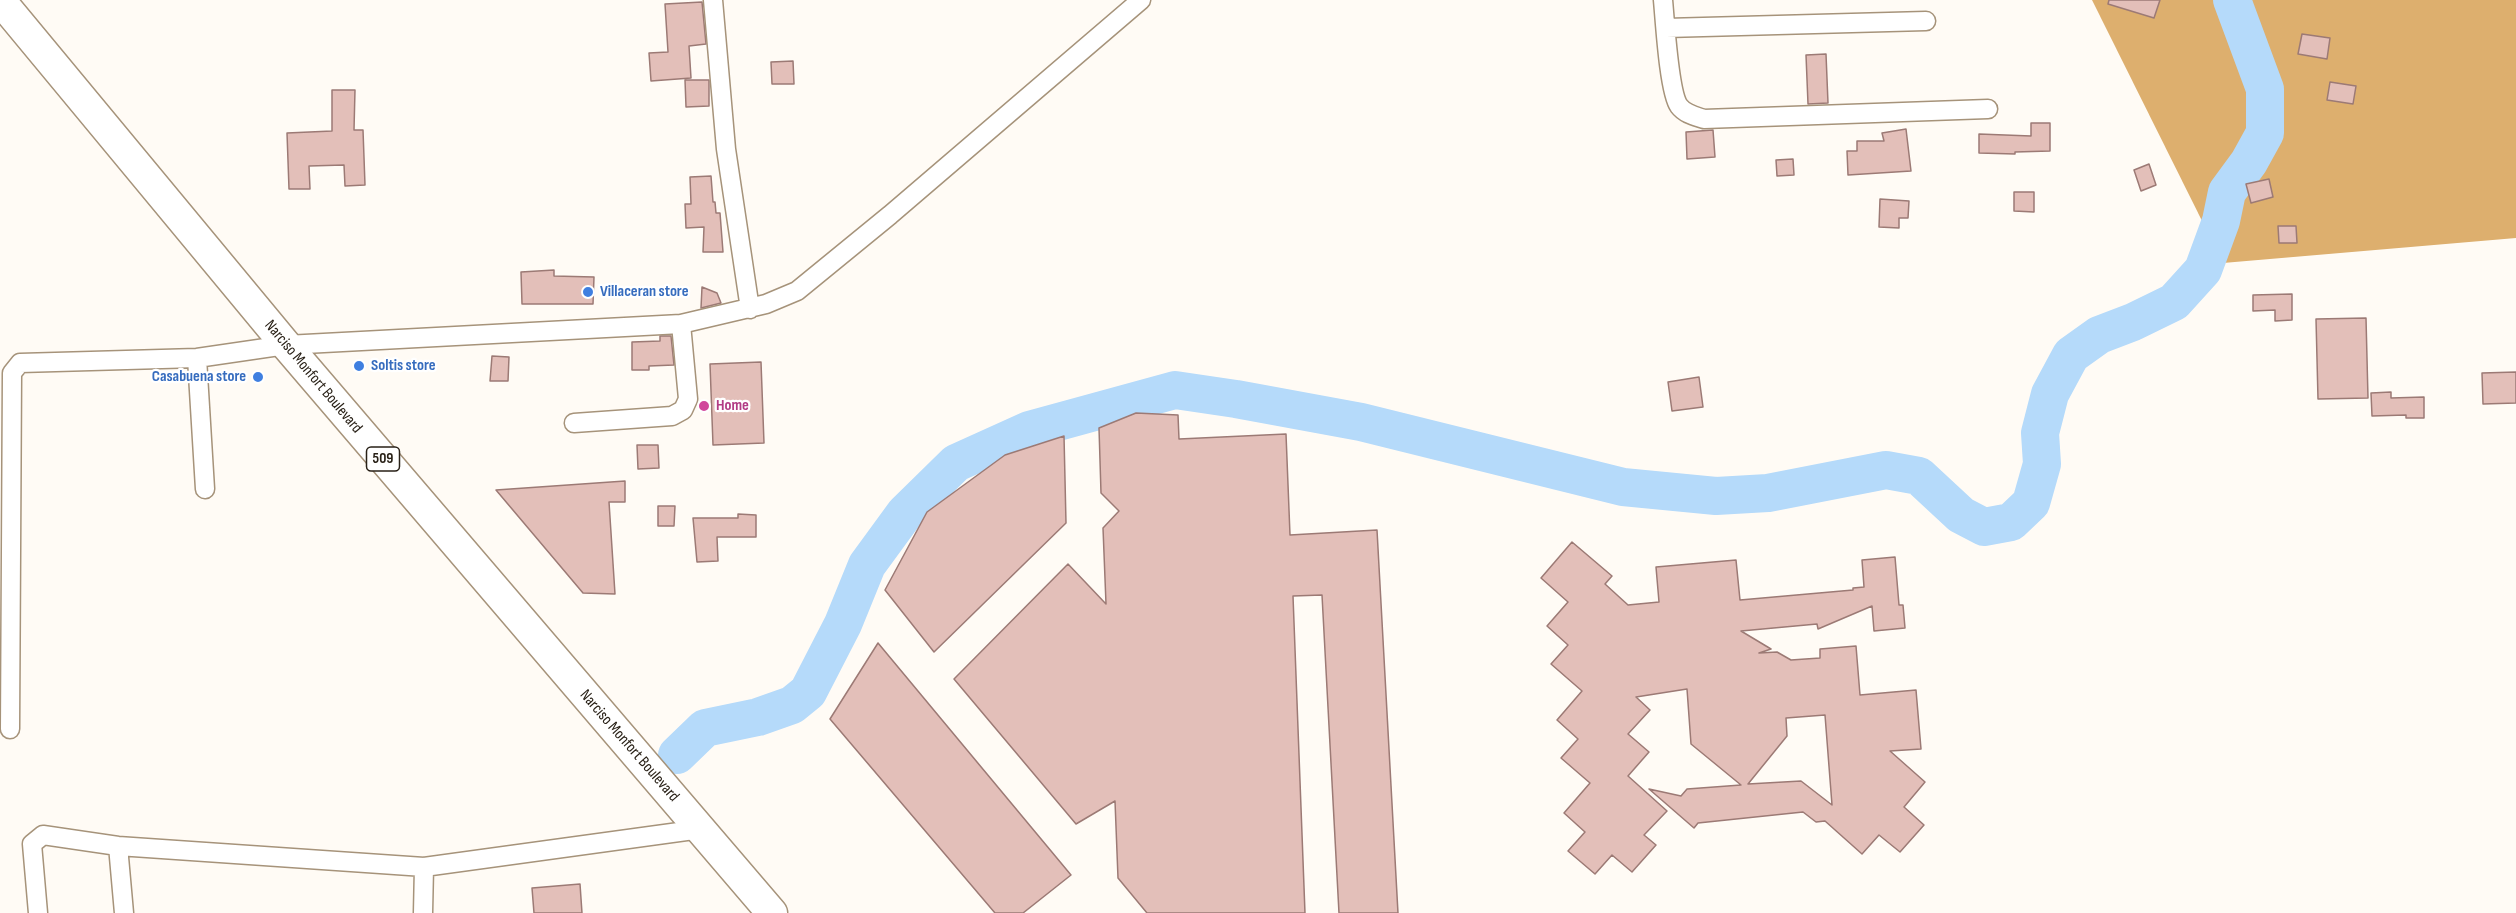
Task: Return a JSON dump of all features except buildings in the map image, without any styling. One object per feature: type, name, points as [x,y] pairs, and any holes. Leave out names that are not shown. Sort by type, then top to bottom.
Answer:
[{"type":"main road","name":"Narciso Monfort Boulevard","points":[[0,0],[286,345],[772,913]]},
{"type":"street","points":[[713,0],[726,149],[750,309]]},
{"type":"street","points":[[10,729],[12,373],[20,363],[197,358],[286,345],[681,324],[750,309],[797,291],[890,215],[1141,0]]},
{"type":"street","points":[[1663,0],[1673,90],[1678,105],[1686,112],[1704,119],[1988,109]]},
{"type":"street","points":[[1666,28],[1926,21]]},
{"type":"street","points":[[574,423],[672,416],[683,410],[688,399],[681,324]]},
{"type":"street","points":[[197,358],[205,489]]},
{"type":"street","points":[[38,913],[32,844],[43,835],[118,846],[424,867],[701,829]]},
{"type":"street","points":[[118,846],[124,913]]},
{"type":"street","points":[[423,913],[424,867]]},
{"type":"shaded area","points":[[2092,0],[2516,0],[2516,238],[2223,263]]},
{"type":"waterway","points":[[677,755],[705,728],[758,717],[792,705],[808,692],[843,624],[867,565],[905,513],[956,463],[1029,430],[1175,390],[1361,422],[1623,487],[1716,496],[1768,493],[1886,470],[1919,476],[1961,515],[1984,527],[2011,522],[2031,503],[2042,464],[2040,433],[2050,394],[2071,355],[2099,335],[2174,302],[2203,270],[2221,221],[2227,192],[2249,162],[2265,133],[2265,89],[2232,0]]},
{"type":"place","name":"Villaceran store","points":[[588,292]]},
{"type":"place","name":"Soltis store","points":[[359,366]]},
{"type":"place","name":"Casabuena store","points":[[258,377]]},
{"type":"place","name":"Home","points":[[704,406]]}]
